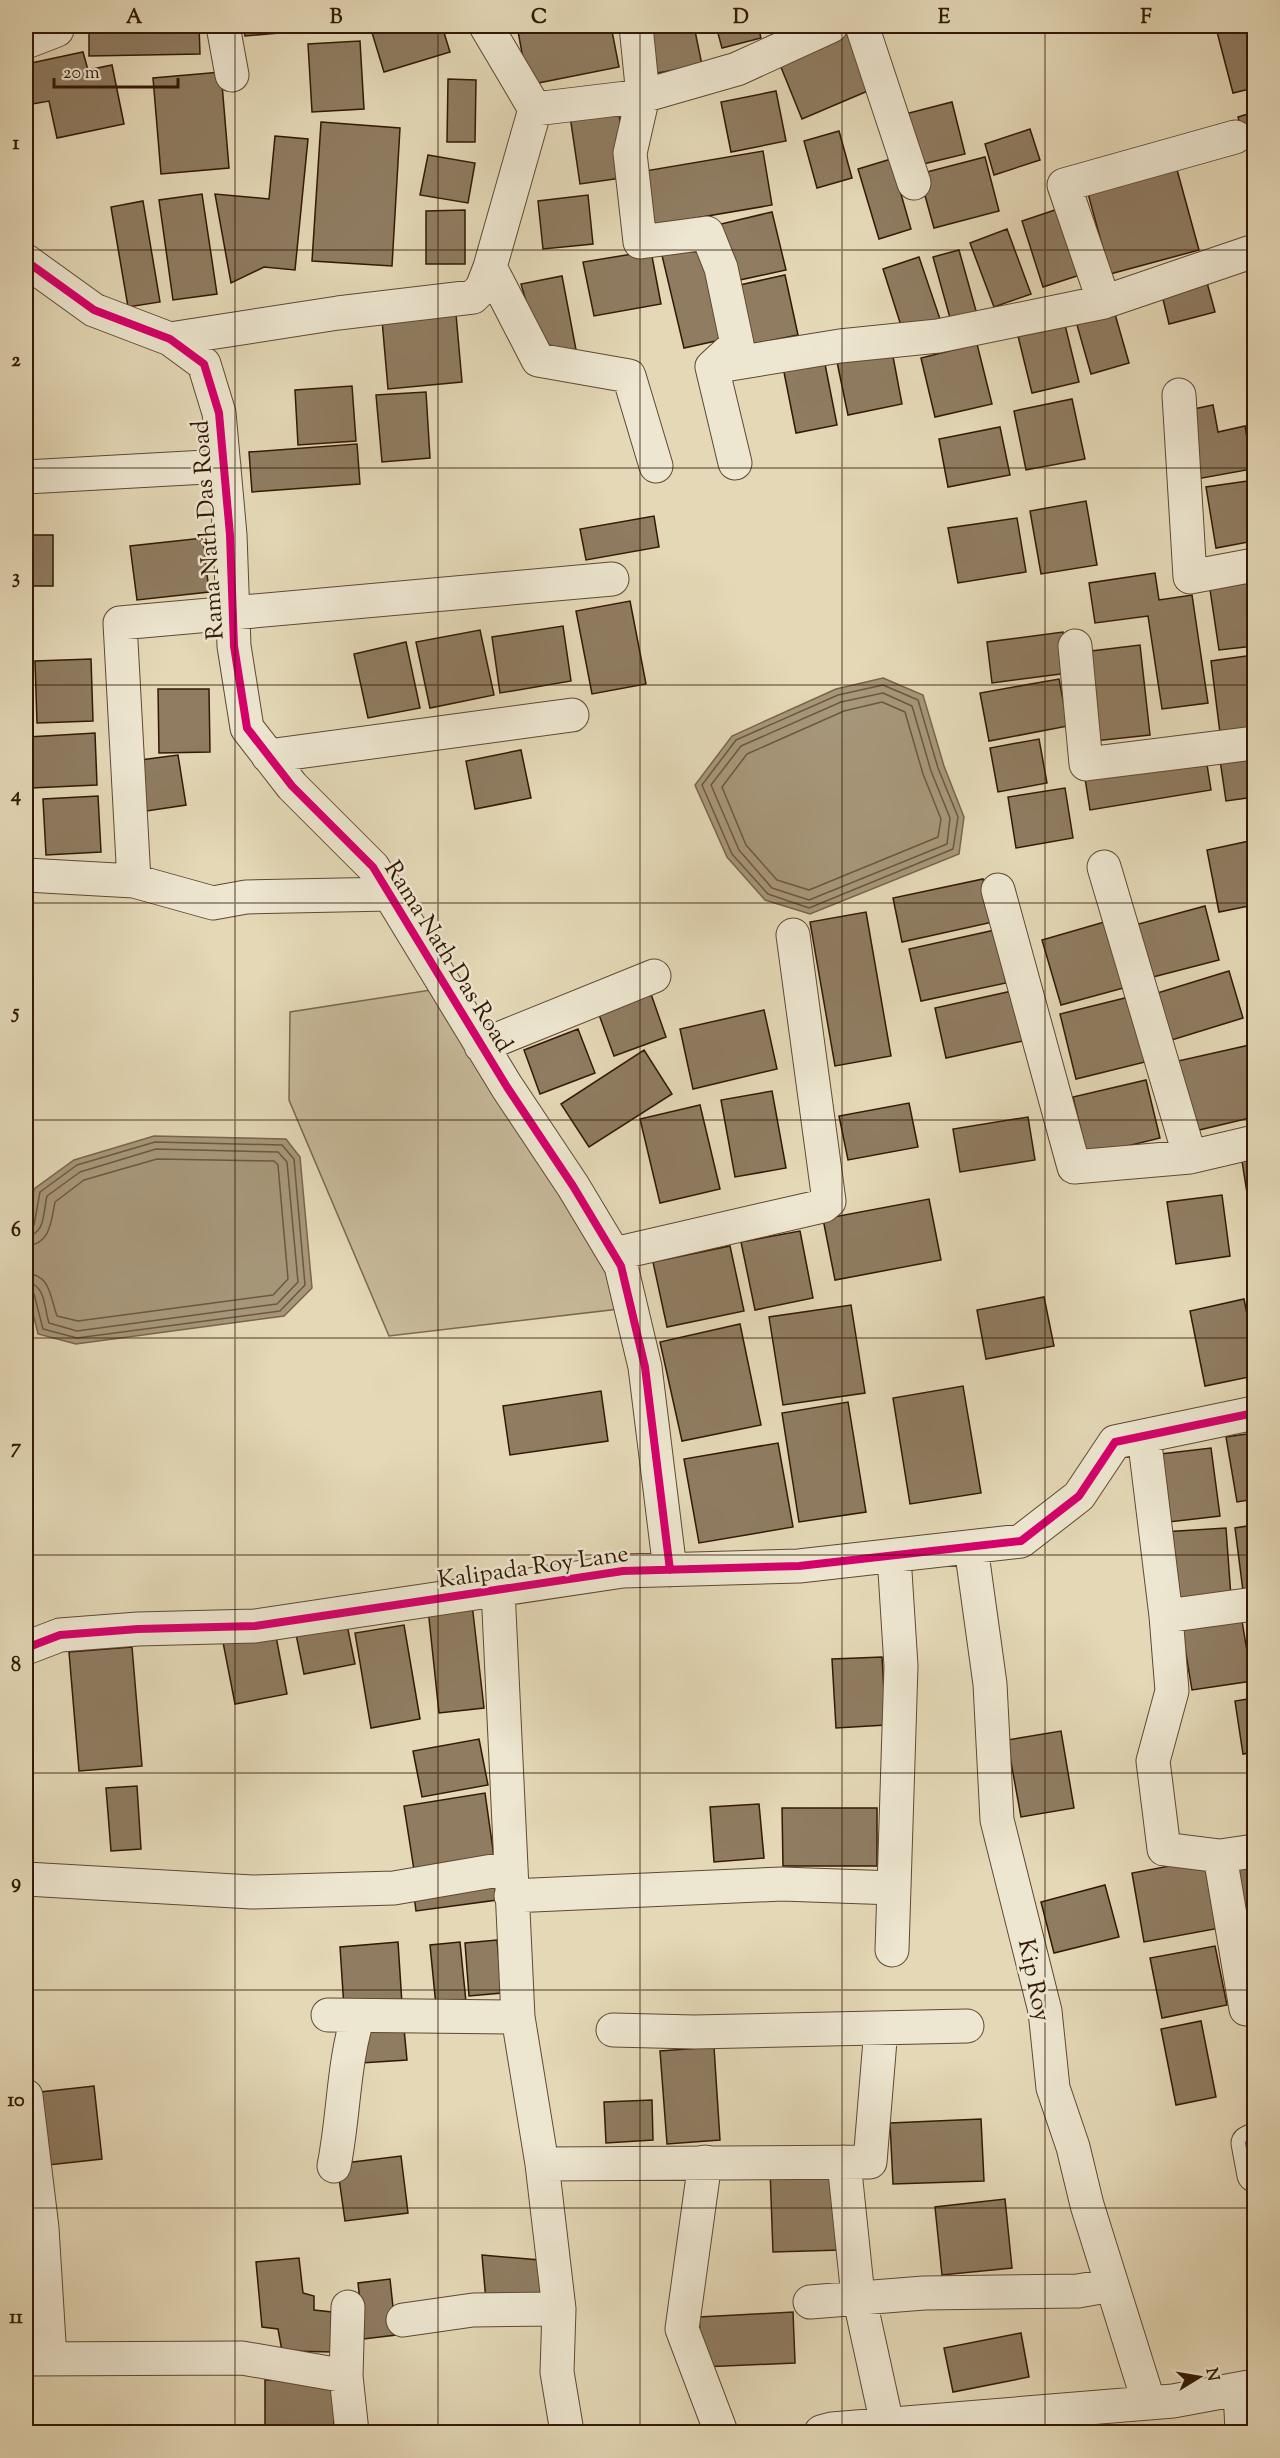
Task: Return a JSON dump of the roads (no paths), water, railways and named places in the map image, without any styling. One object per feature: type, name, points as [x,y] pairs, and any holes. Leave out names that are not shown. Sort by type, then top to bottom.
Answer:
[{"type":"street","points":[[26,42],[57,30],[57,26]]},
{"type":"street","points":[[223,26],[232,75]]},
{"type":"street","points":[[170,339],[338,313],[473,297],[482,288],[490,267],[535,109],[486,26]]},
{"type":"street","points":[[636,26],[643,96],[630,153],[640,242],[707,233],[721,268],[737,344],[712,367]]},
{"type":"street","points":[[535,109],[643,96],[737,69],[831,26]]},
{"type":"street","points":[[862,26],[914,183]]},
{"type":"street","points":[[1104,302],[1064,185],[1235,136]]},
{"type":"street","points":[[712,367],[840,346],[939,336],[1104,302],[1254,250]]},
{"type":"street","name":"Rama Nath Das Road","points":[[26,261],[94,310],[170,339],[204,364],[219,413],[234,646],[247,728],[292,786],[373,867],[481,1046],[573,1186],[621,1266],[645,1367],[670,1570]]},
{"type":"street","points":[[490,267],[537,360],[629,376],[656,466]]},
{"type":"street","points":[[712,367],[735,463]]},
{"type":"street","points":[[1179,395],[1190,577],[1254,565]]},
{"type":"street","points":[[26,477],[224,466]]},
{"type":"street","points":[[134,881],[120,624],[612,579]]},
{"type":"street","points":[[1075,646],[1086,764],[1254,743]]},
{"type":"street","points":[[268,756],[572,715]]},
{"type":"street","points":[[1104,867],[1190,1157]]},
{"type":"street","points":[[26,875],[134,881],[213,903],[246,897],[390,894]]},
{"type":"street","points":[[998,890],[1074,1167],[1190,1157],[1254,1142]]},
{"type":"street","points":[[614,1254],[823,1206],[829,1201],[793,935]]},
{"type":"street","points":[[481,1046],[654,976]]},
{"type":"street","name":"Kalipada Roy Lane","points":[[26,1648],[60,1635],[138,1629],[255,1626],[623,1571],[800,1566],[1021,1541],[1079,1496],[1115,1442],[1254,1413]]},
{"type":"street","points":[[1144,1436],[1166,1616],[1172,1691],[1153,1761],[1164,1849],[1220,1857],[1254,1851]]},
{"type":"street","name":"Kip Roy","points":[[971,1546],[990,1684],[997,1820],[1045,2011],[1053,2088],[1073,2147],[1112,2286],[1149,2403]]},
{"type":"street","points":[[892,1950],[901,1666],[894,1556]]},
{"type":"street","points":[[498,1589],[518,2017],[542,2164],[559,2309],[557,2372],[567,2433]]},
{"type":"street","points":[[1166,1616],[1254,1604]]},
{"type":"street","points":[[1220,1857],[1246,2009]]},
{"type":"street","points":[[26,1879],[252,1892],[511,1882],[782,1884],[894,1888]]},
{"type":"street","points":[[333,2166],[342,2128],[348,2046],[343,2015],[518,2017]]},
{"type":"street","points":[[614,2030],[694,2032],[968,2026]]},
{"type":"street","points":[[542,2164],[870,2162],[881,2028]]},
{"type":"street","points":[[26,2096],[42,2228],[38,2359],[242,2358],[346,2376]]},
{"type":"street","points":[[1254,2140],[1248,2143],[1254,2175]]},
{"type":"street","points":[[705,2162],[682,2329],[721,2433]]},
{"type":"street","points":[[844,2162],[859,2298],[887,2424]]},
{"type":"street","points":[[810,2302],[924,2293],[1078,2291],[1112,2286]]},
{"type":"street","points":[[348,2307],[346,2376],[352,2433]]},
{"type":"street","points":[[403,2320],[472,2310],[559,2309]]},
{"type":"street","points":[[821,2433],[832,2429],[1149,2403],[1247,2387],[1242,2433]]},
{"type":"water","points":[[883,678],[923,695],[944,766],[964,817],[959,854],[810,914],[765,900],[727,857],[695,785],[732,736],[836,689]]},
{"type":"water","points":[[154,1136],[286,1139],[300,1157],[312,1288],[284,1316],[76,1344],[38,1334],[26,1285],[26,1240],[34,1189],[74,1160]]}]
